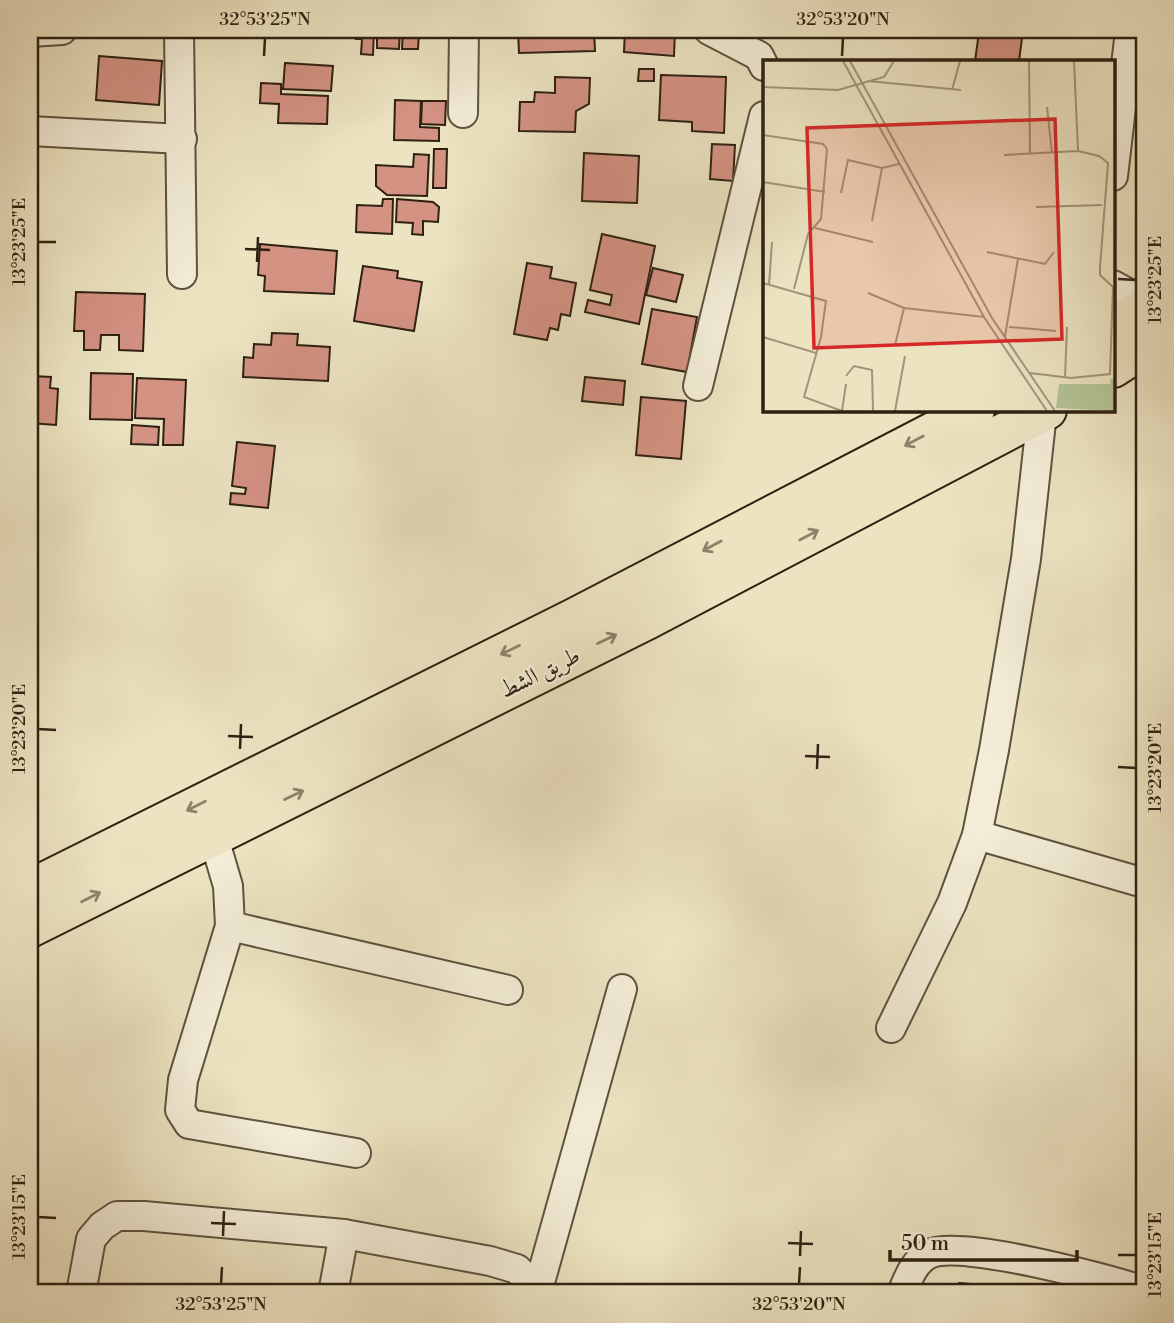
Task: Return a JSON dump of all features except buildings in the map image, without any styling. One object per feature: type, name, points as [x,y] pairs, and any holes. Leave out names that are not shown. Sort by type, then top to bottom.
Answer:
[{"type":"highway","points":[[1114,327],[1144,304]]},
{"type":"highway","points":[[1114,367],[1144,348]]},
{"type":"highway","name":"طريق الشط","points":[[30,889],[574,618],[973,411]]},
{"type":"highway","name":"طريق الشط","points":[[30,928],[647,620],[1045,411]]},
{"type":"street","points":[[30,33],[62,30]]},
{"type":"street","points":[[179,30],[182,274]]},
{"type":"street","points":[[463,113],[464,30]]},
{"type":"street","points":[[709,30],[759,56],[763,63]]},
{"type":"street","points":[[1114,167],[1130,31]]},
{"type":"street","points":[[30,131],[182,139]]},
{"type":"street","points":[[698,386],[752,223],[763,132]]},
{"type":"street","points":[[1114,286],[1144,304]]},
{"type":"street","points":[[891,1028],[952,903],[977,835],[1026,559],[1045,411]]},
{"type":"street","points":[[213,835],[228,886],[229,926],[183,1080],[180,1110],[189,1124],[356,1153]]},
{"type":"street","points":[[977,835],[1144,883]]},
{"type":"street","points":[[229,926],[508,990]]},
{"type":"street","points":[[537,1293],[622,989]]},
{"type":"street","points":[[81,1293],[91,1239],[102,1226],[117,1216],[144,1216],[344,1234],[489,1261],[517,1269],[537,1293]]},
{"type":"street","points":[[333,1293],[344,1234]]},
{"type":"street","points":[[902,1293],[917,1264],[929,1254],[961,1251],[1017,1258],[1144,1291]]}]
